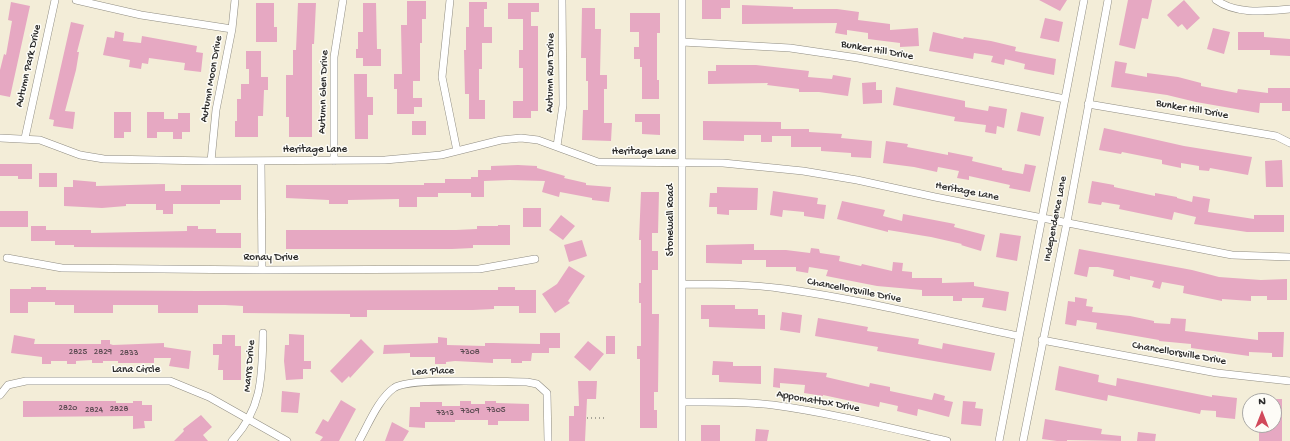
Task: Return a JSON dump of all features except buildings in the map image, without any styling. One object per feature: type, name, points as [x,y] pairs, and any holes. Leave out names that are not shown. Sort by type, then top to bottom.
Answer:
[{"type":"street","name":"Autumn Park Drive","points":[[24,138],[55,0]]},
{"type":"street","points":[[76,0],[141,15],[232,29]]},
{"type":"street","name":"Autumn Moon Drive","points":[[211,161],[216,110],[232,29],[235,0]]},
{"type":"street","name":"Autumn Glen Drive","points":[[334,161],[334,57],[343,0]]},
{"type":"street","points":[[450,0],[442,77],[457,151]]},
{"type":"street","name":"Autumn Run Drive","points":[[557,146],[562,105],[562,0]]},
{"type":"street","name":"Stonewall Road","points":[[682,0],[682,441]]},
{"type":"street","name":"Independence Lane","points":[[999,441],[1084,0]]},
{"type":"street","name":"Independence Lane","points":[[1022,441],[1067,222],[1108,0]]},
{"type":"street","points":[[1216,0],[1232,8],[1246,10],[1290,9]]},
{"type":"street","name":"Bunker Hill Drive","points":[[682,42],[790,48],[858,58],[1065,99]]},
{"type":"street","name":"Bunker Hill Drive","points":[[1088,104],[1276,136],[1290,143]]},
{"type":"street","name":"Heritage Lane","points":[[0,138],[40,140],[80,155],[104,159],[211,161],[385,160],[440,156],[501,140],[521,138],[538,140],[557,146],[588,160],[598,162],[722,163],[803,171],[857,180],[1232,255],[1290,257]]},
{"type":"street","points":[[261,161],[262,270]]},
{"type":"street","name":"Ronay Drive","points":[[7,258],[62,268],[262,270],[479,269],[535,259]]},
{"type":"street","name":"Chancellorsville Drive","points":[[682,284],[730,284],[784,289],[1020,336]]},
{"type":"street","name":"Marrs Drive","points":[[232,441],[249,419],[259,395],[262,372],[263,333]]},
{"type":"street","name":"Chancellorsville Drive","points":[[1042,340],[1217,373],[1290,381]]},
{"type":"street","name":"Lana Circle","points":[[0,395],[8,385],[26,381],[170,381],[191,388],[287,441]]},
{"type":"street","name":"Lea Place","points":[[359,441],[385,396],[400,384],[428,382],[527,382],[537,384],[547,393],[548,441]]},
{"type":"street","name":"Appomattox Drive","points":[[682,402],[725,402],[773,405],[857,420],[948,441]]},
{"type":"path","points":[[587,418],[605,418],[605,420]]}]
